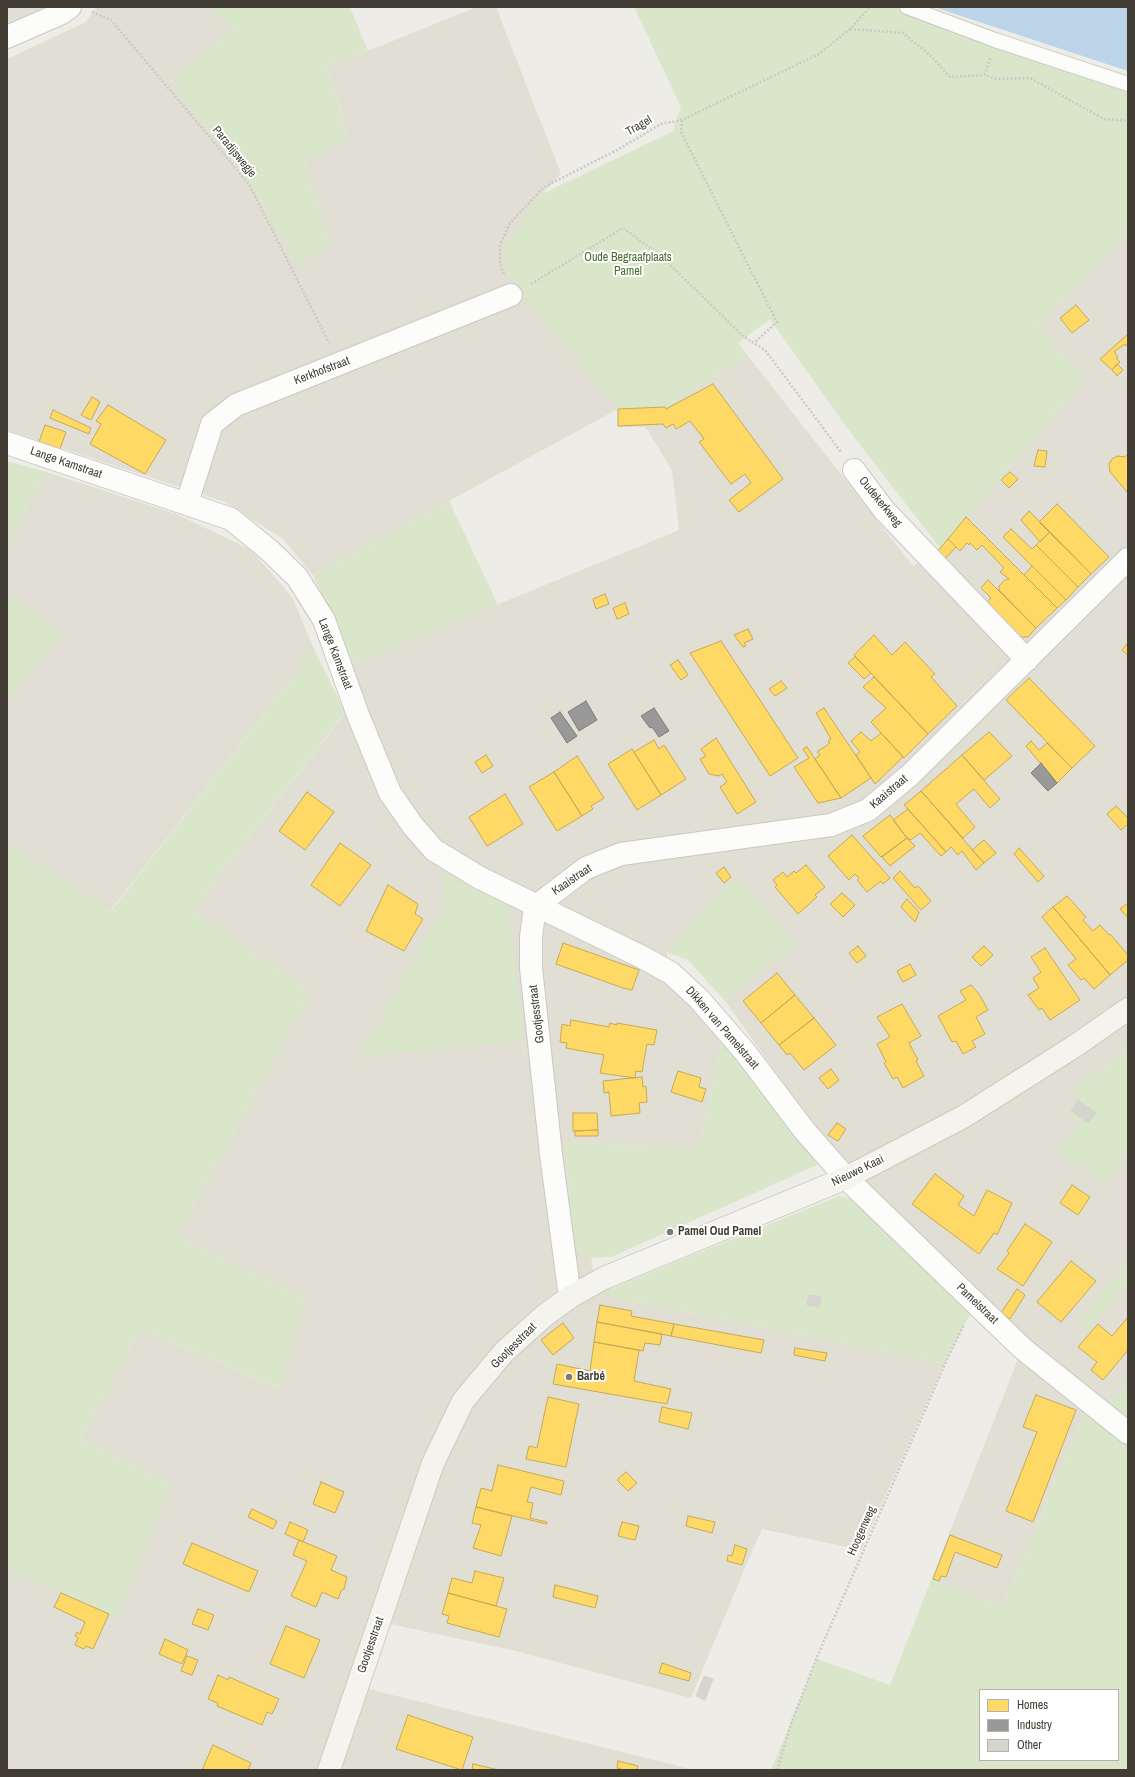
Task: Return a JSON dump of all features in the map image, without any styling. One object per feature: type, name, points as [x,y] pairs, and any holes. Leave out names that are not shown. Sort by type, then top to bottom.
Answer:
[{"type":"main road","name":"Nieuwe Kaai","points":[[570,1297],[604,1278],[963,1117],[1075,1046],[1128,1010]]},
{"type":"main road","name":"Gootjesstraat","points":[[329,1770],[433,1463],[463,1401],[504,1352],[544,1316],[570,1297]]},
{"type":"street","points":[[7,37],[62,13],[70,7]]},
{"type":"street","name":"Kerkhofstraat","points":[[187,503],[212,424],[236,405],[340,365],[512,295]]},
{"type":"street","name":"Lange Kamstraat","points":[[7,443],[231,519],[269,550],[297,577],[324,620],[358,715],[390,794],[413,826],[434,850],[480,878],[535,906]]},
{"type":"street","name":"Oudekerkweg","points":[[854,470],[884,510],[1027,660]]},
{"type":"street","name":"Kaaistraat","points":[[535,906],[586,868],[621,854],[831,825],[868,810],[910,775],[1128,559]]},
{"type":"street","name":"Dikken van Pamelstraat","points":[[535,906],[642,956],[671,973],[699,999],[745,1052],[804,1130],[840,1172]]},
{"type":"street","name":"Gootjesstraat","points":[[535,906],[531,937],[531,968],[551,1154],[570,1297]]},
{"type":"street","name":"Pamelstraat","points":[[840,1172],[1022,1348],[1128,1433]]},
{"type":"lane","points":[[907,7],[994,40],[1128,84]]},
{"type":"path","name":"Tragel","points":[[512,295],[500,264],[500,245],[510,223],[544,187],[616,150],[661,124],[682,120],[819,54],[850,29],[870,7]]},
{"type":"path","name":"Paradijswegje","points":[[91,12],[111,20],[249,184],[340,365]]},
{"type":"path","points":[[850,29],[903,34],[930,55],[950,77],[985,75],[995,79],[1030,78],[1104,119],[1128,121]]},
{"type":"path","points":[[985,75],[994,40]]},
{"type":"path","points":[[682,120],[681,132],[776,322],[754,343]]},
{"type":"path","name":"Oudekerkweg","points":[[512,295],[623,228],[660,255],[743,336],[765,350],[854,470]]},
{"type":"path","name":"Hoogenweg","points":[[777,1770],[791,1724],[817,1657],[949,1355],[976,1303]]},
{"type":"shaded area","points":[[7,7],[49,7],[7,29]]},
{"type":"shaded area","points":[[97,7],[210,7],[233,30],[171,80],[258,195],[298,264],[331,243],[304,163],[348,136],[327,65],[368,51],[477,7],[496,7],[561,174],[542,194],[531,210],[618,409],[313,575],[283,539],[225,502],[7,430],[7,59],[86,22]]},
{"type":"shaded area","points":[[1128,232],[1128,1048],[1074,1090],[1128,1155],[1128,1383],[1107,1404],[972,1296],[818,1132],[725,1001],[795,944],[737,879],[720,891],[667,952],[668,975],[723,1036],[698,1148],[565,1142],[574,1249],[591,1258],[597,1294],[944,1364],[861,1550],[762,1529],[691,1698],[516,1651],[390,1624],[368,1689],[695,1770],[7,1770],[7,1569],[109,1614],[171,1484],[81,1439],[141,1329],[279,1389],[305,1298],[177,1236],[311,992],[193,910],[345,713],[353,664],[679,530],[672,471],[646,427],[619,427],[618,409],[665,407],[748,356],[913,566],[940,548],[1085,379],[1039,325]]},
{"type":"shaded area","points":[[46,472],[176,514],[251,550],[292,597],[314,649],[110,911],[7,844],[7,700],[60,634],[7,593],[7,543]]},
{"type":"shaded area","points":[[1020,1354],[1087,1406],[1003,1605],[931,1580]]},
{"type":"green space","points":[[210,7],[350,7],[368,51],[327,65],[348,137],[304,163],[331,243],[298,265],[258,195],[171,80],[233,30]]},
{"type":"green space","name":"Oude Begraafplaats Pamel","points":[[634,7],[922,7],[1128,78],[1128,232],[1039,325],[1085,379],[940,548],[847,428],[770,319],[738,343],[748,356],[665,407],[618,409],[513,284],[507,272],[504,247],[542,194],[672,132],[681,107]]},
{"type":"green space","points":[[7,461],[46,472],[7,543]]},
{"type":"green space","points":[[449,501],[498,605],[353,664],[313,575]]},
{"type":"green space","points":[[7,593],[61,634],[7,700]]},
{"type":"green space","points":[[314,649],[345,712],[193,910],[311,992],[177,1236],[305,1298],[280,1389],[141,1329],[81,1439],[171,1484],[116,1618],[7,1569],[7,844],[111,911]]},
{"type":"green space","points":[[443,870],[508,905],[524,1041],[360,1057],[446,902]]},
{"type":"green space","points":[[737,878],[795,944],[725,1001],[688,960],[667,952],[720,891]]},
{"type":"green space","points":[[723,1036],[817,1165],[611,1257],[591,1258],[574,1249],[565,1142],[698,1148]]},
{"type":"green space","points":[[1128,1048],[1128,1155],[1125,1153],[1105,1183],[1059,1152],[1079,1122],[1069,1113],[1078,1096],[1074,1090]]},
{"type":"green space","points":[[839,1196],[850,1198],[970,1314],[944,1364],[597,1294]]},
{"type":"green space","points":[[1128,1261],[1128,1282],[1087,1330],[1079,1322]]},
{"type":"green space","points":[[1128,1383],[1128,1421],[1107,1404]]},
{"type":"green space","points":[[1087,1406],[1128,1441],[1128,1770],[771,1770],[817,1659],[890,1685],[931,1580],[1003,1605]]},
{"type":"water","points":[[935,7],[1128,7],[1128,71],[943,10]]},
{"type":"building: Homes","points":[[1076,305],[1089,320],[1072,333],[1060,318]]},
{"type":"building: Homes","points":[[1128,334],[1128,344],[1126,346],[1125,344],[1115,351],[1118,357],[1116,358],[1120,362],[1112,370],[1100,359]]},
{"type":"building: Homes","points":[[1117,364],[1123,370],[1117,376],[1112,370]]},
{"type":"building: Homes","points":[[713,384],[783,479],[739,512],[729,500],[751,483],[745,474],[731,484],[699,442],[704,439],[690,421],[676,429],[673,424],[666,428],[663,424],[618,426],[618,409],[665,407],[666,409]]},
{"type":"building: Homes","points":[[92,397],[100,402],[91,420],[81,415]]},
{"type":"building: Homes","points":[[108,405],[166,440],[145,474],[90,444],[101,424],[96,421]]},
{"type":"building: Homes","points":[[53,410],[91,428],[89,434],[50,418]]},
{"type":"building: Homes","points":[[45,425],[66,432],[60,449],[39,442]]},
{"type":"building: Homes","points":[[1038,450],[1047,451],[1045,467],[1034,466]]},
{"type":"building: Homes","points":[[1128,454],[1128,493],[1110,472],[1109,464],[1112,459],[1117,456],[1125,457]]},
{"type":"building: Homes","points":[[1010,472],[1018,479],[1009,488],[1001,480]]},
{"type":"building: Homes","points":[[1057,504],[1109,557],[1091,574],[1039,522]]},
{"type":"building: Homes","points":[[1029,511],[1050,532],[1040,542],[1021,520]]},
{"type":"building: Homes","points":[[966,517],[1057,608],[1036,628],[999,590],[999,586],[1005,580],[1009,579],[1000,572],[1004,568],[982,545],[977,550],[970,543],[969,545],[967,543],[960,551],[948,539]]},
{"type":"building: Homes","points":[[1011,529],[1032,549],[1036,545],[1078,587],[1066,600],[1003,537]]},
{"type":"building: Homes","points":[[1050,532],[1091,574],[1078,587],[1036,545]]},
{"type":"building: Homes","points":[[948,539],[956,547],[941,563],[933,557]]},
{"type":"building: Homes","points":[[1032,566],[1066,600],[1057,608],[1024,575]]},
{"type":"building: Homes","points":[[988,580],[1036,628],[1028,637],[1020,637],[982,608],[991,598],[981,588]]},
{"type":"building: Homes","points":[[605,594],[609,604],[596,609],[593,599]]},
{"type":"building: Homes","points":[[625,603],[629,614],[617,619],[613,608]]},
{"type":"building: Homes","points":[[748,629],[753,639],[744,643],[746,646],[743,647],[734,635]]},
{"type":"building: Homes","points":[[874,635],[892,655],[905,642],[935,674],[931,677],[957,706],[928,734],[854,655]]},
{"type":"building: Homes","points":[[721,641],[798,758],[770,776],[690,653]]},
{"type":"building: Homes","points":[[1128,643],[1128,656],[1122,650]]},
{"type":"building: Homes","points":[[855,657],[871,673],[864,679],[848,663]]},
{"type":"building: Homes","points":[[678,660],[688,675],[681,680],[670,665]]},
{"type":"building: Homes","points":[[874,677],[928,734],[904,758],[871,722],[886,708],[863,687]]},
{"type":"building: Homes","points":[[1029,678],[1095,746],[1072,768],[1006,700]]},
{"type":"building: Homes","points":[[781,681],[787,688],[775,696],[769,689]]},
{"type":"building: Homes","points":[[824,708],[871,778],[841,798],[815,759],[820,755],[817,752],[830,743],[828,741],[831,739],[816,713]]},
{"type":"building: Homes","points":[[861,732],[871,741],[881,733],[903,757],[875,784],[856,755],[860,752],[851,741]]},
{"type":"building: Homes","points":[[989,732],[1012,756],[984,780],[962,755]]},
{"type":"building: Homes","points":[[716,738],[756,802],[737,814],[720,787],[727,782],[722,774],[719,776],[709,774],[700,759],[706,756],[701,749]]},
{"type":"building: Homes","points":[[654,740],[659,749],[664,745],[686,779],[661,795],[634,752]]},
{"type":"building: Homes","points":[[1031,741],[1039,750],[1047,743],[1072,768],[1057,783],[1026,746]]},
{"type":"building: Homes","points":[[807,747],[841,798],[818,803],[794,767],[809,758],[803,749]]},
{"type":"building: Homes","points":[[632,749],[661,795],[637,810],[608,764]]},
{"type":"building: Homes","points":[[486,755],[493,766],[482,773],[475,762]]},
{"type":"building: Homes","points":[[962,755],[1000,799],[990,808],[974,789],[956,804],[975,827],[963,838],[921,791]]},
{"type":"building: Homes","points":[[577,756],[604,798],[591,806],[593,809],[582,816],[554,772]]},
{"type":"building: Homes","points":[[554,772],[582,816],[557,831],[529,787]]},
{"type":"building: Homes","points":[[921,791],[984,863],[976,870],[962,851],[958,855],[951,847],[946,852],[904,805]]},
{"type":"building: Homes","points":[[307,792],[334,812],[305,850],[279,831]]},
{"type":"building: Homes","points":[[505,794],[523,824],[487,846],[469,817]]},
{"type":"building: Homes","points":[[1116,806],[1128,818],[1128,824],[1121,830],[1107,814]]},
{"type":"building: Homes","points":[[908,809],[946,852],[941,856],[920,833],[911,840],[907,838],[893,820]]},
{"type":"building: Homes","points":[[890,815],[907,838],[881,857],[863,836]]},
{"type":"building: Homes","points":[[852,835],[890,878],[883,884],[881,881],[867,892],[857,880],[859,878],[855,874],[849,880],[828,856]]},
{"type":"building: Homes","points":[[907,838],[915,846],[890,866],[882,857]]},
{"type":"building: Homes","points":[[984,840],[996,853],[984,863],[972,850]]},
{"type":"building: Homes","points":[[340,843],[371,865],[340,906],[311,885]]},
{"type":"building: Homes","points":[[1019,848],[1044,876],[1038,882],[1014,854]]},
{"type":"building: Homes","points":[[806,865],[825,887],[815,895],[817,897],[798,914],[775,887],[777,885],[773,880],[783,872],[787,877],[794,871],[796,873]]},
{"type":"building: Homes","points":[[724,867],[731,877],[724,883],[716,873]]},
{"type":"building: Homes","points":[[900,871],[915,888],[918,886],[931,901],[921,910],[893,878]]},
{"type":"building: Homes","points":[[388,885],[418,904],[415,914],[423,919],[404,951],[366,931]]},
{"type":"building: Homes","points":[[842,893],[855,905],[843,917],[830,904]]},
{"type":"building: Homes","points":[[1067,896],[1086,917],[1083,920],[1093,931],[1100,925],[1128,955],[1128,960],[1110,975],[1053,907]]},
{"type":"building: Homes","points":[[907,899],[919,912],[915,922],[901,907]]},
{"type":"building: Homes","points":[[1128,903],[1128,918],[1120,909]]},
{"type":"building: Homes","points":[[1053,907],[1110,975],[1094,989],[1084,978],[1081,980],[1068,965],[1076,959],[1042,917]]},
{"type":"building: Homes","points":[[563,943],[639,970],[632,990],[556,964]]},
{"type":"building: Homes","points":[[858,946],[866,956],[857,963],[849,953]]},
{"type":"building: Homes","points":[[984,946],[993,955],[981,966],[972,957]]},
{"type":"building: Homes","points":[[1045,948],[1080,1000],[1050,1020],[1042,1008],[1039,1010],[1028,995],[1039,988],[1033,978],[1041,972],[1031,957]]},
{"type":"building: Homes","points":[[910,964],[916,975],[903,982],[897,971]]},
{"type":"building: Homes","points":[[777,973],[795,995],[761,1023],[743,1001]]},
{"type":"building: Homes","points":[[971,985],[979,994],[988,1010],[976,1017],[985,1034],[972,1041],[976,1047],[963,1054],[956,1041],[952,1042],[938,1016],[966,1000],[960,991]]},
{"type":"building: Homes","points":[[795,995],[814,1018],[779,1045],[761,1023]]},
{"type":"building: Homes","points":[[902,1004],[921,1036],[909,1043],[924,1076],[903,1088],[897,1077],[893,1079],[884,1063],[886,1062],[877,1044],[890,1037],[877,1017]]},
{"type":"building: Homes","points":[[814,1018],[836,1045],[804,1070],[790,1053],[787,1055],[779,1045]]},
{"type":"building: Homes","points":[[571,1020],[609,1027],[610,1023],[617,1025],[617,1023],[657,1030],[654,1045],[647,1044],[642,1072],[636,1071],[635,1078],[600,1073],[604,1055],[566,1048],[567,1043],[560,1042],[562,1024],[570,1026]]},
{"type":"building: Homes","points":[[831,1069],[839,1080],[828,1089],[819,1078]]},
{"type":"building: Homes","points":[[678,1071],[701,1078],[699,1087],[706,1089],[702,1102],[671,1092]]},
{"type":"building: Homes","points":[[642,1077],[643,1087],[646,1086],[647,1102],[639,1103],[640,1113],[611,1116],[609,1092],[604,1093],[603,1081]]},
{"type":"building: Homes","points":[[573,1113],[597,1113],[598,1130],[573,1131]]},
{"type":"building: Homes","points":[[837,1123],[846,1129],[838,1141],[828,1135]]},
{"type":"building: Homes","points":[[598,1130],[598,1136],[575,1136],[575,1131]]},
{"type":"building: Homes","points":[[935,1174],[964,1196],[958,1205],[974,1216],[987,1190],[1012,1203],[997,1235],[994,1233],[979,1254],[912,1204]]},
{"type":"building: Homes","points":[[1072,1185],[1090,1197],[1078,1215],[1060,1203]]},
{"type":"building: Homes","points":[[1025,1224],[1052,1242],[1023,1286],[997,1269],[1009,1253],[1007,1251]]},
{"type":"building: Homes","points":[[1071,1261],[1096,1281],[1061,1322],[1037,1302]]},
{"type":"building: Homes","points":[[1017,1289],[1025,1295],[1010,1319],[1001,1313]]},
{"type":"building: Homes","points":[[600,1305],[632,1311],[631,1316],[674,1324],[671,1336],[597,1322]]},
{"type":"building: Homes","points":[[1128,1317],[1128,1350],[1103,1380],[1091,1370],[1097,1362],[1078,1347],[1098,1324],[1112,1336]]},
{"type":"building: Homes","points":[[597,1322],[662,1334],[660,1345],[645,1343],[643,1351],[594,1342]]},
{"type":"building: Homes","points":[[563,1323],[574,1338],[553,1355],[541,1340]]},
{"type":"building: Homes","points":[[674,1324],[764,1340],[761,1353],[671,1336]]},
{"type":"building: Homes","points":[[594,1342],[639,1350],[634,1381],[671,1389],[667,1404],[553,1384],[557,1364],[590,1371]]},
{"type":"building: Homes","points":[[795,1348],[827,1353],[825,1361],[794,1355]]},
{"type":"building: Homes","points":[[1036,1395],[1076,1410],[1033,1522],[1006,1511],[1037,1432],[1023,1427]]},
{"type":"building: Homes","points":[[548,1397],[579,1404],[566,1467],[526,1459],[529,1446],[537,1448]]},
{"type":"building: Homes","points":[[662,1407],[692,1413],[688,1429],[659,1422]]},
{"type":"building: Homes","points":[[498,1465],[564,1481],[561,1495],[531,1487],[527,1502],[533,1503],[530,1518],[547,1522],[547,1524],[476,1507],[481,1488],[492,1491]]},
{"type":"building: Homes","points":[[626,1472],[637,1483],[628,1491],[617,1480]]},
{"type":"building: Homes","points":[[321,1482],[344,1492],[335,1513],[313,1504]]},
{"type":"building: Homes","points":[[476,1507],[512,1516],[501,1556],[473,1548],[481,1525],[472,1523]]},
{"type":"building: Homes","points":[[252,1509],[277,1521],[273,1529],[248,1517]]},
{"type":"building: Homes","points":[[688,1516],[715,1522],[712,1533],[686,1526]]},
{"type":"building: Homes","points":[[290,1522],[308,1530],[303,1542],[285,1534]]},
{"type":"building: Homes","points":[[622,1522],[639,1526],[635,1540],[618,1536]]},
{"type":"building: Homes","points":[[950,1535],[1002,1555],[997,1568],[955,1552],[946,1577],[941,1576],[939,1581],[933,1579]]},
{"type":"building: Homes","points":[[299,1540],[337,1556],[331,1570],[347,1577],[344,1589],[341,1591],[338,1599],[322,1592],[316,1607],[291,1596],[307,1561],[293,1555]]},
{"type":"building: Homes","points":[[192,1543],[258,1571],[249,1592],[183,1564]]},
{"type":"building: Homes","points":[[735,1545],[747,1549],[742,1565],[727,1561],[728,1555],[732,1556]]},
{"type":"building: Homes","points":[[475,1571],[504,1578],[496,1606],[448,1593],[452,1578],[472,1583]]},
{"type":"building: Homes","points":[[555,1585],[598,1596],[595,1608],[553,1597]]},
{"type":"building: Homes","points":[[61,1593],[109,1614],[93,1649],[86,1646],[84,1649],[75,1645],[78,1638],[75,1636],[77,1632],[80,1634],[85,1622],[54,1607]]},
{"type":"building: Homes","points":[[448,1593],[507,1609],[499,1637],[447,1623],[449,1616],[442,1614]]},
{"type":"building: Homes","points":[[198,1609],[214,1615],[208,1630],[192,1624]]},
{"type":"building: Homes","points":[[286,1626],[320,1640],[304,1678],[270,1664]]},
{"type":"building: Homes","points":[[165,1639],[188,1650],[182,1664],[159,1654]]},
{"type":"building: Homes","points":[[187,1656],[198,1660],[192,1675],[181,1671]]},
{"type":"building: Homes","points":[[662,1663],[691,1673],[689,1681],[659,1673]]},
{"type":"building: Homes","points":[[218,1675],[228,1680],[229,1677],[279,1699],[272,1714],[267,1712],[262,1725],[217,1706],[218,1703],[208,1699]]},
{"type":"building: Homes","points":[[408,1715],[473,1737],[462,1770],[396,1749]]},
{"type":"building: Homes","points":[[213,1745],[251,1763],[248,1770],[202,1770]]},
{"type":"building: Homes","points":[[618,1761],[638,1766],[637,1770],[617,1768]]},
{"type":"building: Homes","points":[[473,1764],[499,1770],[472,1770]]},
{"type":"building: Industry","points":[[586,701],[597,720],[579,731],[568,712]]},
{"type":"building: Industry","points":[[654,708],[669,731],[659,737],[641,716]]},
{"type":"building: Industry","points":[[560,712],[577,736],[567,743],[551,718]]},
{"type":"building: Industry","points":[[1041,763],[1057,783],[1048,791],[1031,773]]},
{"type":"building: Other","points":[[1078,1100],[1096,1113],[1088,1123],[1071,1111]]},
{"type":"building: Other","points":[[809,1295],[821,1297],[819,1307],[807,1305]]},
{"type":"building: Other","points":[[704,1676],[713,1679],[705,1700],[696,1696]]},
{"type":"place","name":"Pamel Oud Pamel","points":[[670,1232]]},
{"type":"place","name":"Barbé","points":[[569,1377]]}]
